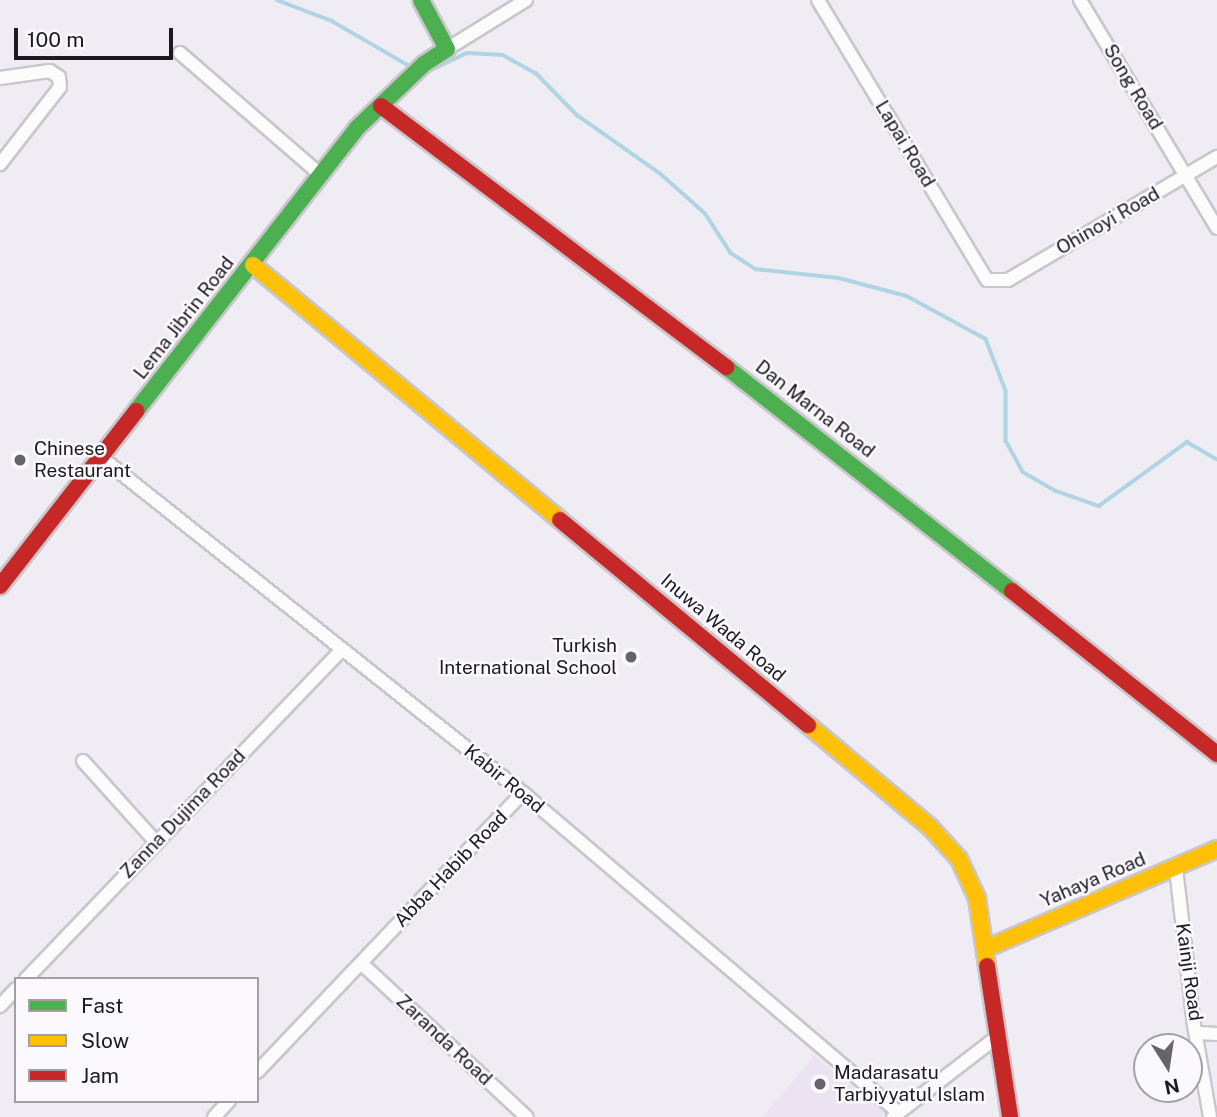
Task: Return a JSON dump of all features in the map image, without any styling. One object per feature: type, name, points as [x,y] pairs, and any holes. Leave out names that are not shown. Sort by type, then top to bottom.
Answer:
[{"type":"street","points":[[421,0],[447,49],[526,0]]},
{"type":"street","name":"Lapai Road","points":[[818,0],[987,280],[997,282]]},
{"type":"street","name":"Song Road","points":[[1080,0],[1217,229]]},
{"type":"street","name":"Lema Jibrin Road","points":[[0,586],[253,265],[357,128],[424,64],[447,49]]},
{"type":"street","points":[[180,53],[321,175]]},
{"type":"street","points":[[0,78],[50,71],[60,77],[60,86],[0,164]]},
{"type":"street","name":"Dan Marna Road","points":[[381,106],[842,455],[1217,754]]},
{"type":"street","name":"Ohinoyi Road","points":[[997,282],[1217,157]]},
{"type":"street","name":"Inuwa Wada Road","points":[[253,265],[930,827],[959,859],[977,898],[1010,1117]]},
{"type":"street","name":"Kabir Road","points":[[102,458],[523,793],[896,1114]]},
{"type":"street","name":"Zanna Dujima Road","points":[[28,977],[341,650]]},
{"type":"street","points":[[83,761],[156,842]]},
{"type":"street","name":"Abba Habib Road","points":[[259,1070],[523,793],[788,1014]]},
{"type":"street","name":"Yahaya Road","points":[[985,948],[1217,849]]},
{"type":"street","name":"Kainji Road","points":[[1176,868],[1194,1025],[1199,1033]]},
{"type":"street","name":"Zaranda Road","points":[[361,963],[527,1117]]},
{"type":"street","points":[[0,1006],[14,991]]},
{"type":"street","points":[[896,1114],[999,1036]]},
{"type":"street","name":"Kainji Road","points":[[1203,1064],[1210,1117]]},
{"type":"street","points":[[214,1117],[227,1103]]},
{"type":"shaded area","name":"Madarasatu Tarbiyyatul Islam","points":[[814,1056],[886,1113],[882,1117],[763,1117]]},
{"type":"waterway","points":[[277,0],[332,21],[413,68]]},
{"type":"waterway","points":[[427,72],[467,53],[503,55],[536,73],[577,115],[661,174],[705,213],[731,253],[756,269],[839,278],[907,296],[986,339],[1006,391],[1006,441],[1023,472],[1056,491],[1099,506],[1187,442],[1217,459]]},
{"type":"traffic: fast","points":[[136,411],[357,128],[424,64],[447,49],[421,0]]},
{"type":"traffic: fast","points":[[726,367],[1012,591]]},
{"type":"traffic: slow","points":[[253,265],[560,520]]},
{"type":"traffic: slow","points":[[808,725],[930,827],[959,859],[977,898],[987,966]]},
{"type":"traffic: slow","points":[[985,949],[1217,849]]},
{"type":"traffic: jam","points":[[381,106],[726,367]]},
{"type":"traffic: jam","points":[[0,586],[136,411]]},
{"type":"traffic: jam","points":[[560,520],[808,725]]},
{"type":"traffic: jam","points":[[1012,591],[1217,754]]},
{"type":"traffic: jam","points":[[987,966],[1010,1117]]},
{"type":"place","name":"Chinese Restaurant","points":[[20,460]]},
{"type":"place","name":"Turkish International School","points":[[631,657]]},
{"type":"place","name":"Madarasatu Tarbiyyatul Islam","points":[[820,1084]]}]
